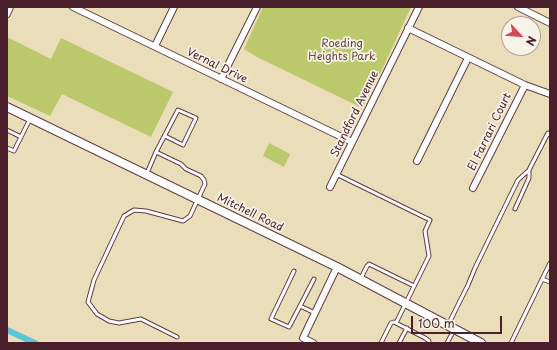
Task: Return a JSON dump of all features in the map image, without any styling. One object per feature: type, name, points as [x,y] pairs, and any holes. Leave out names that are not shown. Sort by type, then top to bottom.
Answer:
[{"type":"street","points":[[7,14],[10,7]]},
{"type":"street","name":"Vernal Drive","points":[[74,7],[352,142]]},
{"type":"street","points":[[88,14],[91,7]]},
{"type":"street","points":[[155,46],[174,7]]},
{"type":"street","points":[[221,79],[257,7]]},
{"type":"street","name":"Standford Avenue","points":[[330,187],[419,7]]},
{"type":"street","points":[[518,7],[550,23]]},
{"type":"street","points":[[408,28],[525,85],[550,94]]},
{"type":"street","points":[[416,161],[468,58]]},
{"type":"street","name":"El Farrari Court","points":[[474,188],[525,85]]},
{"type":"street","name":"Mitchell Road","points":[[7,107],[337,267],[477,342]]},
{"type":"street","points":[[314,343],[302,340],[337,267]]},
{"type":"lane","points":[[146,174],[156,152],[178,110],[196,118],[183,145],[165,136]]},
{"type":"lane","points":[[7,148],[14,151],[30,119]]},
{"type":"lane","points":[[7,130],[21,137]]},
{"type":"lane","points":[[447,343],[451,327],[475,268],[518,180],[529,170],[548,133],[550,135]]},
{"type":"lane","points":[[156,152],[200,175],[205,181],[190,216],[183,220],[146,211],[134,210],[124,216],[94,280],[88,302],[97,314],[108,320],[119,323],[141,318],[177,337]]},
{"type":"lane","points":[[515,209],[529,178],[529,170]]},
{"type":"lane","points":[[336,174],[430,220],[425,231],[429,256],[396,323]]},
{"type":"lane","points":[[360,279],[370,264],[414,286]]},
{"type":"lane","points":[[511,343],[550,264]]},
{"type":"lane","points":[[294,272],[271,319],[289,327],[314,279]]},
{"type":"lane","points":[[542,279],[550,282]]},
{"type":"lane","points":[[300,306],[315,313]]},
{"type":"lane","points":[[381,343],[391,323],[394,322],[424,338],[429,343]]},
{"type":"lane","points":[[400,343],[407,328]]},
{"type":"green space","name":"Roeding Heights Park","points":[[263,7],[411,7],[379,76],[362,108],[257,57],[244,49]]},
{"type":"green space","points":[[7,37],[51,59],[61,38],[173,92],[151,137],[62,94],[50,116],[7,96]]},
{"type":"green space","points":[[269,143],[290,154],[284,167],[263,156]]},
{"type":"waterway","points":[[7,330],[35,343]]}]
